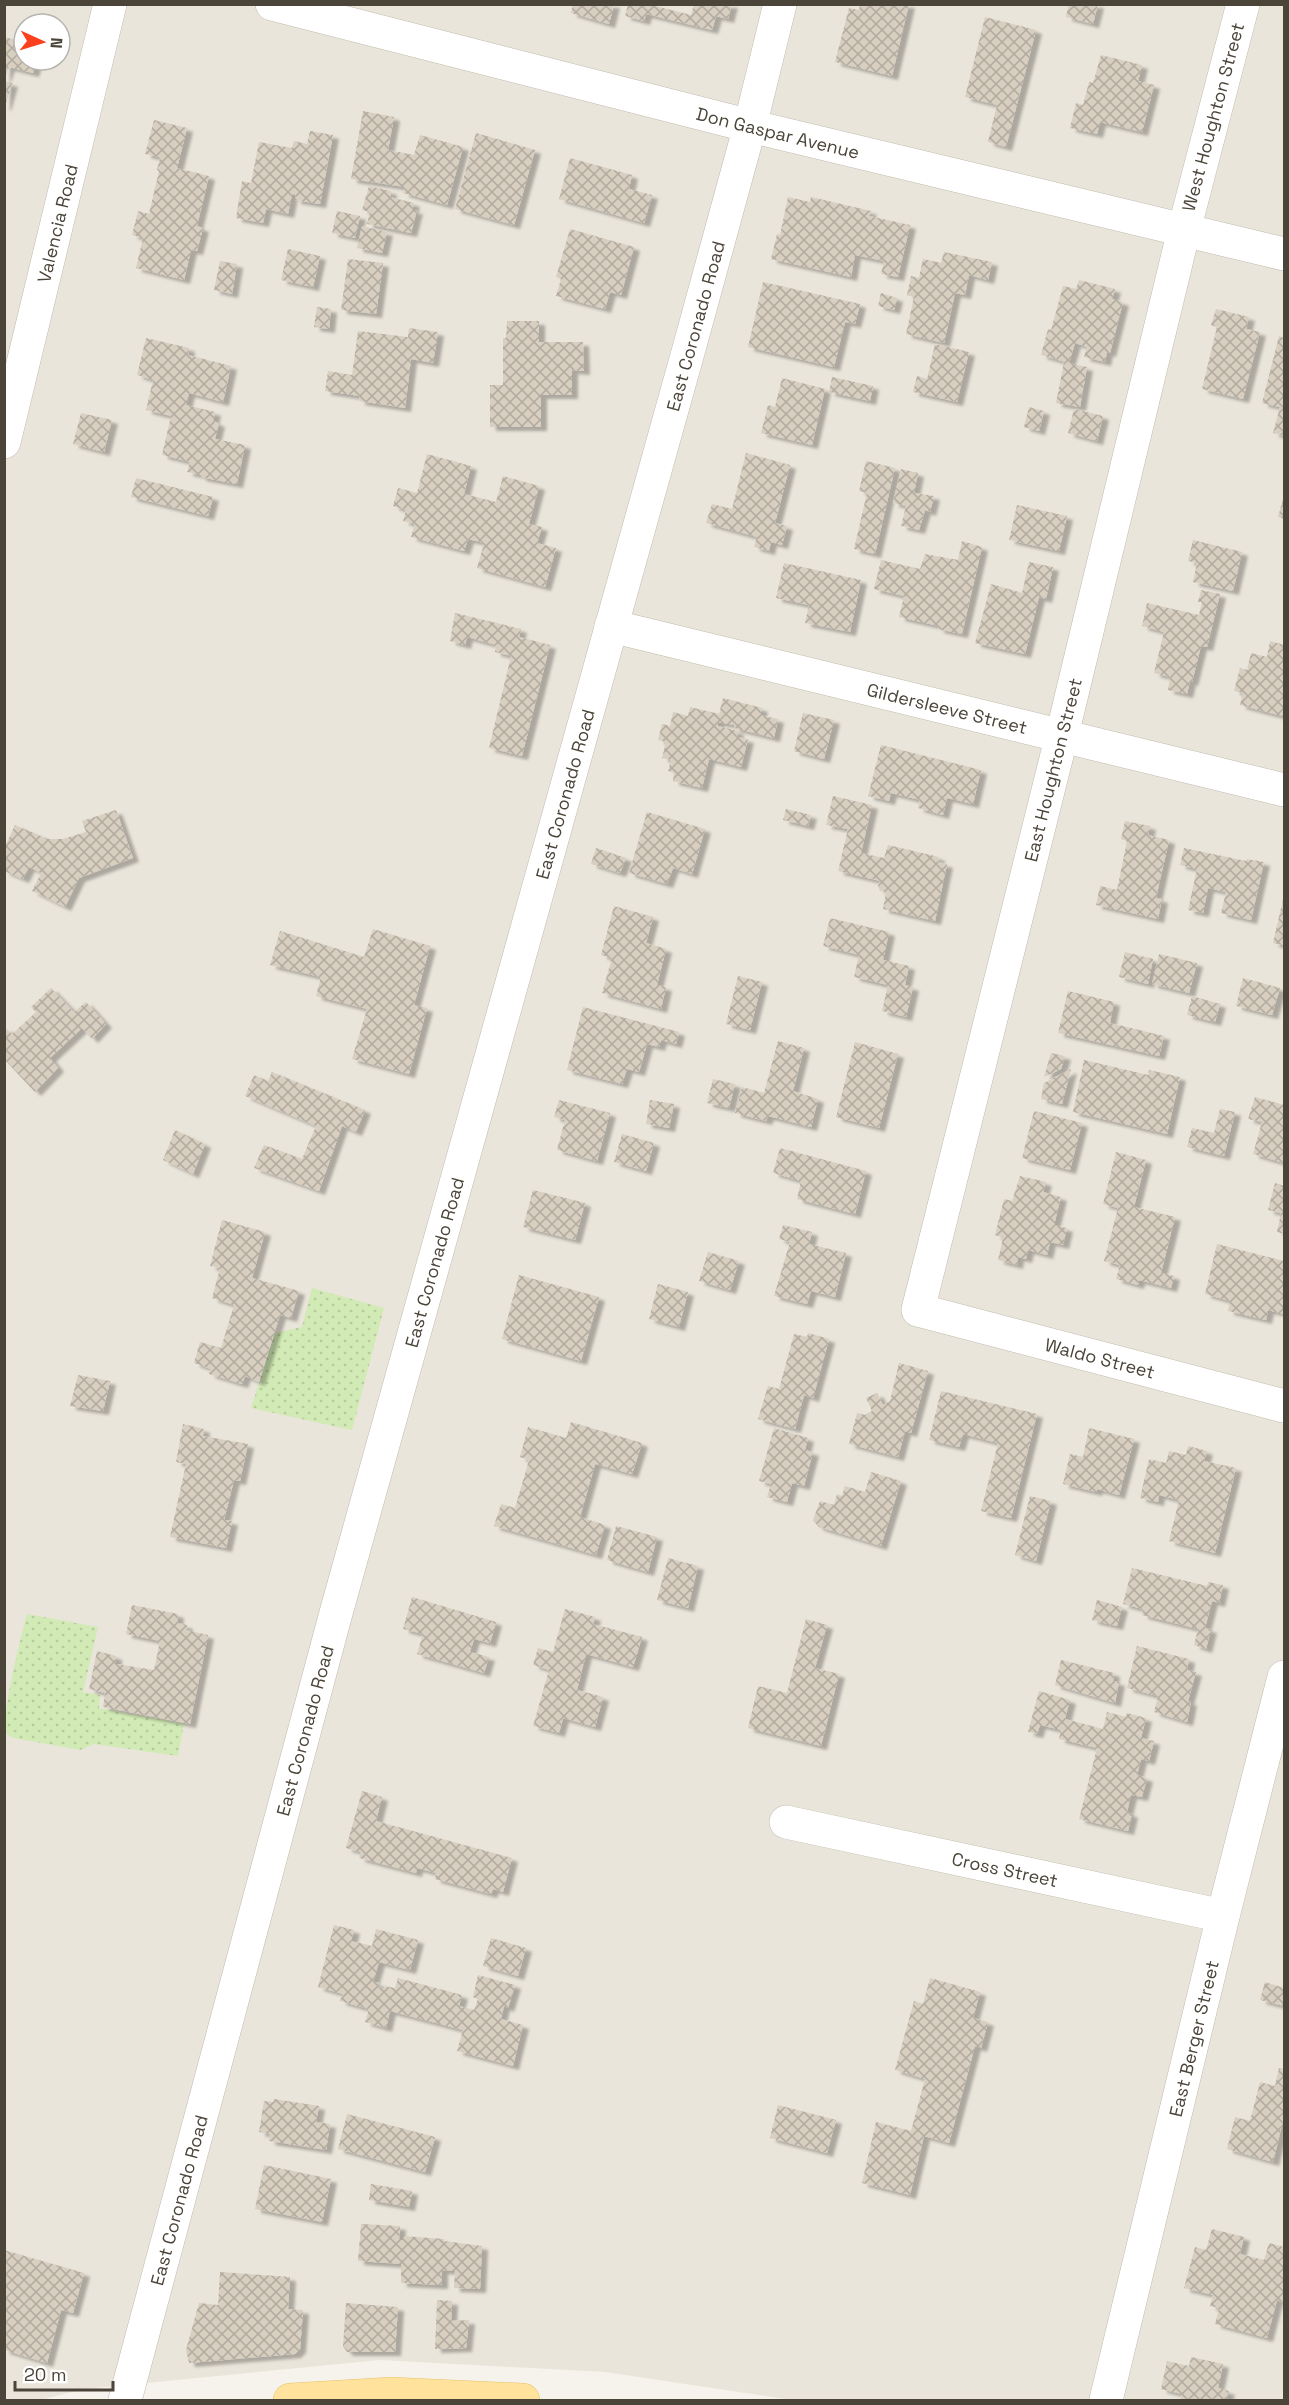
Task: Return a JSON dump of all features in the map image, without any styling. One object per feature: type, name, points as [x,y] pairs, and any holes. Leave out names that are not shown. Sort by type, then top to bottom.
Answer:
[{"type":"main road","points":[[290,2400],[391,2394],[523,2400]]},
{"type":"street","name":"Valencia Road","points":[[4,442],[110,4]]},
{"type":"street","name":"Don Gaspar Avenue","points":[[272,4],[750,126],[1284,254]]},
{"type":"street","name":"East Coronado Road","points":[[125,2400],[336,1613],[750,126],[780,4]]},
{"type":"street","name":"West Houghton Street","points":[[1184,230],[1243,4]]},
{"type":"street","name":"East Houghton Street","points":[[918,1310],[1062,735],[1184,230]]},
{"type":"street","name":"Gildersleeve Street","points":[[611,626],[1284,790]]},
{"type":"street","name":"Waldo Street","points":[[918,1310],[1284,1406]]},
{"type":"street","name":"East Berger Street","points":[[1106,2400],[1223,1916],[1284,1677]]},
{"type":"street","name":"Cross Street","points":[[786,1822],[1223,1916]]},
{"type":"shaded area","points":[[5,5],[1284,5],[1284,2400],[793,2400],[605,2372],[380,2360],[84,2389],[40,2400],[5,2400]]},
{"type":"green space","points":[[312,1288],[384,1308],[352,1430],[251,1408],[275,1333],[302,1327]]},
{"type":"green space","points":[[27,1614],[98,1627],[83,1692],[100,1695],[99,1708],[184,1724],[178,1756],[94,1744],[80,1750],[14,1738],[7,1734],[6,1712]]},
{"type":"building","points":[[573,4],[614,4],[609,24],[571,13]]},
{"type":"building","points":[[628,4],[647,4],[691,15],[694,4],[732,4],[728,19],[716,16],[712,30],[646,14],[644,21],[625,16]]},
{"type":"building","points":[[860,4],[909,4],[892,76],[835,62],[849,8],[859,10]]},
{"type":"building","points":[[1069,4],[1098,4],[1093,24],[1066,17]]},
{"type":"building","points":[[985,17],[1036,30],[1006,147],[988,142],[997,105],[965,97]]},
{"type":"building","points":[[4,37],[12,39],[12,68],[9,67],[4,81]]},
{"type":"building","points":[[1101,55],[1142,65],[1138,81],[1154,85],[1142,132],[1100,122],[1097,134],[1070,128],[1076,103],[1083,105],[1089,82],[1093,83]]},
{"type":"building","points":[[4,81],[12,83],[5,107],[4,107]]},
{"type":"building","points":[[363,111],[394,117],[388,150],[414,155],[420,135],[463,147],[447,205],[403,193],[405,187],[351,179]]},
{"type":"building","points":[[154,120],[187,128],[177,168],[209,176],[197,226],[203,228],[197,251],[191,250],[184,280],[136,268],[143,238],[132,235],[138,211],[149,214],[159,171],[157,170],[160,157],[145,154]]},
{"type":"building","points":[[310,131],[333,135],[320,204],[295,200],[296,195],[292,194],[288,214],[266,209],[263,223],[236,218],[242,181],[251,183],[259,142],[292,148],[294,141],[307,144]]},
{"type":"building","points":[[476,133],[535,150],[514,225],[455,209]]},
{"type":"building","points":[[570,158],[632,175],[629,189],[652,195],[644,223],[559,199]]},
{"type":"building","points":[[369,186],[391,191],[390,197],[414,203],[412,210],[417,210],[411,233],[367,224],[370,212],[362,210]]},
{"type":"building","points":[[788,197],[810,202],[811,197],[871,211],[869,216],[910,225],[898,277],[881,274],[884,261],[855,255],[851,277],[771,259],[777,234],[780,235]]},
{"type":"building","points":[[337,211],[360,216],[355,238],[332,233]]},
{"type":"building","points":[[362,226],[387,232],[382,253],[357,248]]},
{"type":"building","points":[[570,229],[634,247],[621,295],[610,292],[605,309],[556,296],[561,279],[556,277]]},
{"type":"building","points":[[288,249],[320,256],[313,287],[281,280]]},
{"type":"building","points":[[944,252],[992,262],[988,280],[969,275],[965,295],[955,293],[944,343],[906,334],[914,297],[907,295],[911,276],[919,278],[923,259],[941,263]]},
{"type":"building","points":[[348,259],[383,263],[376,314],[341,310]]},
{"type":"building","points":[[220,261],[237,264],[232,294],[214,290]]},
{"type":"building","points":[[1079,280],[1115,289],[1112,299],[1123,302],[1110,353],[1107,352],[1105,362],[1084,357],[1087,347],[1075,343],[1069,363],[1041,355],[1048,329],[1051,330],[1063,286],[1076,289]]},
{"type":"building","points":[[763,282],[860,304],[855,324],[845,322],[834,367],[748,347]]},
{"type":"building","points":[[881,293],[897,298],[894,310],[878,306]]},
{"type":"building","points":[[317,307],[331,309],[329,329],[314,327]]},
{"type":"building","points":[[1216,309],[1249,317],[1246,329],[1260,332],[1243,399],[1202,389],[1217,327],[1211,325]]},
{"type":"building","points":[[507,321],[539,321],[539,342],[583,342],[584,371],[572,370],[572,395],[541,395],[541,427],[490,427],[490,385],[503,385],[503,338],[506,338]]},
{"type":"building","points":[[409,328],[438,332],[433,363],[411,359],[405,408],[359,401],[360,396],[325,391],[328,371],[352,375],[358,331],[408,337]]},
{"type":"building","points":[[1279,336],[1284,338],[1284,436],[1273,433],[1280,407],[1262,403]]},
{"type":"building","points":[[146,338],[189,348],[188,355],[231,366],[223,402],[189,393],[186,405],[215,412],[213,421],[219,423],[215,439],[245,445],[237,484],[200,477],[201,475],[187,472],[190,462],[162,455],[171,416],[146,410],[153,380],[137,375]]},
{"type":"building","points":[[935,344],[969,352],[957,402],[913,392],[917,376],[927,379]]},
{"type":"building","points":[[1064,362],[1087,367],[1080,407],[1056,403]]},
{"type":"building","points":[[832,377],[873,386],[870,401],[829,392]]},
{"type":"building","points":[[782,378],[825,389],[812,445],[761,433],[768,405],[775,407]]},
{"type":"building","points":[[1029,407],[1044,411],[1039,431],[1024,427]]},
{"type":"building","points":[[1074,409],[1103,416],[1097,441],[1068,433]]},
{"type":"building","points":[[81,413],[112,420],[104,452],[73,444]]},
{"type":"building","points":[[746,453],[790,465],[775,523],[787,526],[782,545],[771,542],[769,551],[754,547],[757,537],[706,523],[712,504],[732,509]]},
{"type":"building","points":[[427,454],[471,466],[464,494],[496,502],[503,476],[539,486],[529,524],[542,527],[537,543],[556,548],[545,587],[477,568],[484,543],[468,539],[464,551],[411,537],[415,524],[403,521],[406,510],[393,506],[398,488],[417,493]]},
{"type":"building","points":[[866,461],[895,468],[875,554],[854,549],[867,493],[859,491]]},
{"type":"building","points":[[901,469],[918,473],[914,493],[934,496],[930,512],[925,510],[919,530],[901,526],[906,506],[893,503]]},
{"type":"building","points":[[136,478],[213,497],[208,516],[131,497]]},
{"type":"building","points":[[1284,496],[1284,519],[1278,517]]},
{"type":"building","points":[[1017,505],[1067,516],[1059,551],[1009,540]]},
{"type":"building","points":[[1193,540],[1242,552],[1233,591],[1193,582],[1197,563],[1188,561]]},
{"type":"building","points":[[962,541],[982,547],[962,634],[899,617],[904,596],[874,589],[881,560],[920,569],[925,554],[958,560]]},
{"type":"building","points":[[1029,562],[1053,567],[1046,599],[1039,597],[1025,654],[975,643],[991,584],[1022,593]]},
{"type":"building","points":[[784,563],[861,580],[850,632],[805,623],[809,605],[776,598]]},
{"type":"building","points":[[1201,590],[1220,594],[1207,647],[1201,646],[1187,694],[1168,690],[1170,677],[1154,673],[1164,632],[1142,626],[1147,603],[1199,615],[1202,602],[1198,602]]},
{"type":"building","points":[[455,613],[521,629],[519,637],[550,645],[522,756],[489,748],[511,656],[495,652],[496,645],[467,637],[465,645],[450,641]]},
{"type":"building","points":[[1270,641],[1284,645],[1282,716],[1240,705],[1243,693],[1234,691],[1240,668],[1247,670],[1251,653],[1267,657]]},
{"type":"building","points":[[723,698],[762,708],[760,715],[778,719],[774,738],[718,722],[718,726],[738,731],[737,737],[748,739],[741,767],[709,759],[702,788],[673,781],[674,773],[668,771],[671,760],[662,758],[666,742],[658,740],[662,724],[670,726],[673,712],[688,716],[690,707],[719,714]]},
{"type":"building","points":[[803,713],[834,720],[824,759],[794,751]]},
{"type":"building","points":[[881,745],[981,770],[973,804],[947,798],[943,815],[918,808],[920,800],[891,793],[889,801],[868,796]]},
{"type":"building","points":[[833,796],[872,805],[861,853],[884,858],[888,845],[939,857],[938,862],[947,864],[935,921],[883,909],[886,892],[880,891],[878,886],[880,881],[838,871],[848,829],[826,825]]},
{"type":"building","points":[[786,809],[811,815],[808,826],[783,820]]},
{"type":"building","points":[[116,810],[133,858],[79,878],[65,907],[32,891],[41,873],[29,867],[23,879],[4,871],[4,849],[15,825],[48,839],[63,839],[86,832],[82,821]]},
{"type":"building","points":[[647,812],[705,829],[692,874],[673,868],[667,884],[629,873]]},
{"type":"building","points":[[1125,821],[1150,826],[1148,835],[1169,840],[1156,898],[1162,899],[1158,919],[1096,905],[1100,886],[1117,890],[1127,841],[1121,839]]},
{"type":"building","points":[[596,848],[626,858],[620,873],[591,864]]},
{"type":"building","points":[[1184,848],[1246,861],[1247,859],[1264,862],[1251,920],[1221,913],[1226,892],[1208,888],[1203,913],[1188,910],[1197,869],[1180,865]]},
{"type":"building","points":[[1284,895],[1284,945],[1273,943]]},
{"type":"building","points":[[614,906],[653,917],[646,943],[666,949],[657,985],[666,987],[661,1009],[602,993],[612,958],[601,955]]},
{"type":"building","points":[[830,918],[889,932],[883,960],[909,966],[905,985],[913,987],[906,1017],[882,1011],[888,985],[854,977],[859,955],[823,946]]},
{"type":"building","points":[[373,929],[430,946],[414,1005],[427,1008],[409,1074],[352,1059],[367,1009],[316,996],[321,977],[270,965],[280,931],[364,957]]},
{"type":"building","points":[[1125,952],[1153,959],[1148,984],[1119,977]]},
{"type":"building","points":[[1159,954],[1197,963],[1189,993],[1152,984]]},
{"type":"building","points":[[738,976],[762,982],[750,1030],[726,1024]]},
{"type":"building","points":[[1243,978],[1280,988],[1272,1015],[1236,1006]]},
{"type":"building","points":[[51,988],[74,1012],[86,1002],[106,1024],[92,1039],[82,1028],[50,1058],[58,1068],[35,1092],[4,1059],[4,1027],[12,1034],[36,1012],[31,1007]]},
{"type":"building","points":[[1068,991],[1114,1002],[1110,1023],[1164,1036],[1159,1056],[1058,1033]]},
{"type":"building","points":[[1192,996],[1220,1004],[1215,1022],[1187,1015]]},
{"type":"building","points":[[583,1007],[679,1032],[676,1044],[661,1040],[659,1047],[647,1044],[639,1072],[627,1069],[622,1084],[567,1070]]},
{"type":"building","points":[[778,1041],[804,1048],[793,1091],[818,1099],[811,1127],[768,1116],[766,1121],[735,1113],[742,1087],[764,1093]]},
{"type":"building","points":[[855,1042],[898,1054],[879,1128],[836,1117]]},
{"type":"building","points":[[1051,1053],[1065,1056],[1061,1069],[1044,1077]]},
{"type":"building","points":[[1084,1060],[1148,1075],[1149,1070],[1180,1077],[1167,1134],[1073,1112]]},
{"type":"building","points":[[1071,1069],[1062,1104],[1041,1099],[1044,1083]]},
{"type":"building","points":[[272,1072],[365,1110],[356,1132],[342,1126],[319,1191],[254,1168],[264,1145],[302,1159],[316,1126],[245,1096],[254,1075],[268,1081]]},
{"type":"building","points":[[713,1079],[735,1084],[729,1108],[707,1103]]},
{"type":"building","points":[[1255,1097],[1284,1105],[1284,1163],[1253,1154],[1262,1122],[1248,1119]]},
{"type":"building","points":[[559,1100],[610,1113],[597,1161],[557,1150],[565,1120],[554,1117]]},
{"type":"building","points":[[650,1100],[674,1104],[669,1128],[646,1124]]},
{"type":"building","points":[[1220,1109],[1235,1112],[1224,1156],[1187,1147],[1192,1128],[1214,1133]]},
{"type":"building","points":[[1034,1111],[1082,1123],[1070,1170],[1022,1158]]},
{"type":"building","points":[[175,1130],[205,1144],[193,1174],[163,1160]]},
{"type":"building","points":[[622,1134],[654,1143],[646,1171],[614,1162]]},
{"type":"building","points":[[780,1148],[866,1171],[855,1214],[797,1199],[801,1181],[773,1173]]},
{"type":"building","points":[[1116,1152],[1146,1160],[1134,1207],[1175,1217],[1161,1273],[1174,1276],[1171,1288],[1139,1280],[1138,1285],[1116,1279],[1120,1265],[1104,1261],[1118,1208],[1103,1204]]},
{"type":"building","points":[[1020,1176],[1046,1182],[1043,1192],[1061,1197],[1054,1225],[1067,1228],[1063,1245],[1050,1242],[1047,1255],[1028,1250],[1026,1259],[1018,1257],[1017,1265],[998,1260],[1003,1238],[995,1235],[1004,1199],[1012,1201]]},
{"type":"building","points":[[1275,1183],[1284,1186],[1284,1234],[1277,1232],[1281,1213],[1268,1210]]},
{"type":"building","points":[[533,1190],[585,1203],[575,1240],[523,1227]]},
{"type":"building","points":[[222,1220],[265,1232],[252,1278],[299,1291],[291,1318],[280,1315],[259,1382],[245,1376],[242,1384],[209,1374],[211,1369],[194,1363],[200,1342],[221,1348],[234,1305],[212,1298],[220,1268],[210,1266]]},
{"type":"building","points":[[783,1225],[812,1232],[809,1244],[846,1253],[835,1297],[811,1291],[807,1304],[774,1296],[790,1242],[779,1239]]},
{"type":"building","points":[[1217,1244],[1284,1261],[1284,1314],[1268,1310],[1266,1320],[1228,1311],[1230,1301],[1205,1294]]},
{"type":"building","points":[[708,1252],[739,1261],[730,1290],[699,1281]]},
{"type":"building","points":[[519,1275],[599,1297],[581,1361],[502,1339]]},
{"type":"building","points":[[658,1284],[688,1292],[679,1327],[649,1319]]},
{"type":"building","points":[[808,1333],[829,1339],[813,1398],[804,1395],[795,1429],[758,1419],[768,1386],[779,1389],[794,1334],[807,1337]]},
{"type":"building","points":[[899,1363],[928,1371],[911,1433],[905,1431],[898,1457],[849,1444],[857,1413],[865,1415],[872,1411],[866,1398],[877,1393],[883,1405],[890,1401]]},
{"type":"building","points":[[78,1375],[110,1381],[103,1411],[70,1406]]},
{"type":"building","points":[[941,1391],[1037,1414],[1011,1518],[981,1511],[998,1443],[963,1434],[959,1447],[929,1440]]},
{"type":"building","points":[[571,1422],[642,1443],[632,1474],[595,1464],[580,1517],[605,1525],[596,1555],[494,1526],[501,1504],[515,1508],[529,1460],[520,1457],[528,1427],[566,1438]]},
{"type":"building","points":[[183,1424],[204,1429],[203,1436],[248,1444],[240,1481],[234,1480],[224,1520],[232,1521],[226,1548],[170,1537],[186,1464],[176,1462]]},
{"type":"building","points":[[774,1428],[808,1438],[805,1450],[813,1452],[804,1486],[792,1483],[787,1502],[767,1497],[771,1484],[759,1481]]},
{"type":"building","points":[[1089,1428],[1134,1439],[1119,1495],[1063,1484],[1070,1454],[1083,1457]]},
{"type":"building","points":[[1188,1446],[1207,1451],[1204,1461],[1236,1468],[1215,1553],[1169,1541],[1179,1500],[1159,1495],[1158,1502],[1140,1498],[1149,1459],[1166,1463],[1169,1451],[1186,1455]]},
{"type":"building","points":[[871,1472],[901,1481],[881,1546],[819,1527],[813,1520],[820,1501],[834,1505],[837,1494],[842,1496],[845,1486],[865,1492]]},
{"type":"building","points":[[1030,1496],[1051,1501],[1036,1561],[1015,1555]]},
{"type":"building","points":[[616,1526],[657,1537],[648,1572],[607,1560]]},
{"type":"building","points":[[668,1558],[698,1566],[688,1608],[657,1600]]},
{"type":"building","points":[[1132,1568],[1207,1586],[1208,1582],[1223,1585],[1219,1603],[1212,1601],[1205,1628],[1211,1629],[1206,1649],[1194,1645],[1198,1629],[1142,1615],[1143,1609],[1123,1604]]},
{"type":"building","points":[[412,1597],[496,1622],[490,1643],[474,1639],[470,1652],[489,1657],[484,1673],[417,1654],[423,1634],[403,1629]]},
{"type":"building","points":[[1097,1600],[1122,1607],[1117,1626],[1092,1620]]},
{"type":"building","points":[[132,1605],[178,1614],[177,1623],[187,1625],[186,1630],[208,1635],[190,1724],[103,1707],[105,1693],[89,1689],[97,1651],[116,1656],[116,1664],[154,1670],[160,1641],[126,1634]]},
{"type":"building","points":[[565,1609],[595,1617],[593,1624],[642,1637],[633,1667],[586,1654],[577,1690],[603,1697],[595,1727],[563,1718],[559,1733],[533,1726],[549,1670],[533,1665],[538,1648],[553,1652]]},
{"type":"building","points":[[806,1619],[827,1625],[815,1668],[839,1674],[821,1746],[748,1728],[758,1686],[787,1693]]},
{"type":"building","points":[[1137,1646],[1189,1659],[1187,1670],[1196,1672],[1188,1701],[1191,1702],[1187,1722],[1154,1712],[1158,1696],[1127,1688]]},
{"type":"building","points":[[1061,1660],[1114,1673],[1113,1681],[1119,1682],[1115,1703],[1055,1685]]},
{"type":"building","points":[[1039,1691],[1070,1700],[1065,1719],[1103,1729],[1107,1712],[1126,1717],[1127,1713],[1146,1718],[1141,1738],[1154,1741],[1149,1761],[1141,1759],[1137,1775],[1147,1778],[1142,1797],[1131,1795],[1127,1812],[1132,1814],[1128,1831],[1079,1819],[1097,1748],[1059,1739],[1061,1730],[1040,1725],[1037,1734],[1028,1732]]},
{"type":"building","points":[[362,1791],[382,1797],[376,1821],[512,1858],[503,1892],[493,1889],[491,1894],[435,1879],[436,1873],[417,1868],[416,1873],[359,1858],[361,1852],[346,1848]]},
{"type":"building","points":[[334,1925],[354,1930],[351,1941],[372,1946],[376,1929],[418,1940],[410,1970],[379,1962],[373,1982],[379,1983],[378,1987],[384,1989],[385,1986],[395,1988],[398,1978],[462,1995],[459,2006],[474,2010],[478,1999],[473,1997],[478,1975],[515,1985],[508,2008],[504,2006],[501,2019],[523,2025],[513,2066],[457,2051],[463,2030],[390,2011],[386,2028],[365,2022],[369,2009],[340,2001],[343,1994],[318,1987]]},
{"type":"building","points":[[491,1938],[526,1948],[518,1976],[483,1966]]},
{"type":"building","points":[[930,1978],[980,1992],[973,2018],[988,2022],[981,2048],[975,2046],[949,2143],[924,2136],[910,2195],[862,2183],[876,2122],[911,2131],[925,2079],[895,2070],[914,2001],[923,2004]]},
{"type":"building","points":[[1265,1982],[1284,1988],[1284,2006],[1260,2000]]},
{"type":"building","points":[[1279,2068],[1284,2069],[1284,2117],[1273,2162],[1227,2149],[1235,2117],[1250,2121],[1260,2082],[1275,2086]]},
{"type":"building","points":[[274,2099],[319,2106],[316,2122],[330,2124],[326,2150],[269,2141],[270,2134],[259,2132],[264,2101],[273,2102]]},
{"type":"building","points":[[778,2105],[836,2120],[827,2153],[770,2138]]},
{"type":"building","points":[[347,2114],[435,2137],[425,2172],[338,2149]]},
{"type":"building","points":[[264,2165],[331,2179],[322,2222],[255,2209]]},
{"type":"building","points":[[371,2184],[412,2191],[409,2207],[369,2200]]},
{"type":"building","points":[[361,2224],[400,2226],[399,2240],[403,2240],[403,2236],[444,2239],[444,2241],[482,2246],[480,2289],[454,2288],[455,2271],[442,2270],[442,2285],[401,2283],[401,2264],[358,2261]]},
{"type":"building","points":[[1212,2229],[1244,2237],[1240,2254],[1264,2260],[1269,2243],[1284,2247],[1284,2303],[1277,2300],[1267,2338],[1215,2324],[1219,2308],[1210,2306],[1213,2295],[1184,2288],[1195,2247],[1206,2250]]},
{"type":"building","points":[[4,2250],[84,2273],[73,2313],[61,2310],[47,2363],[4,2350]]},
{"type":"building","points":[[220,2272],[290,2277],[288,2309],[303,2310],[300,2349],[295,2354],[189,2363],[186,2350],[199,2303],[218,2305]]},
{"type":"building","points":[[437,2300],[452,2301],[451,2321],[469,2320],[466,2348],[435,2349]]},
{"type":"building","points":[[346,2303],[398,2307],[395,2352],[347,2352],[343,2346]]},
{"type":"building","points":[[1191,2357],[1223,2364],[1218,2388],[1229,2391],[1226,2400],[1180,2400],[1182,2394],[1161,2389],[1167,2361],[1189,2366]]}]
